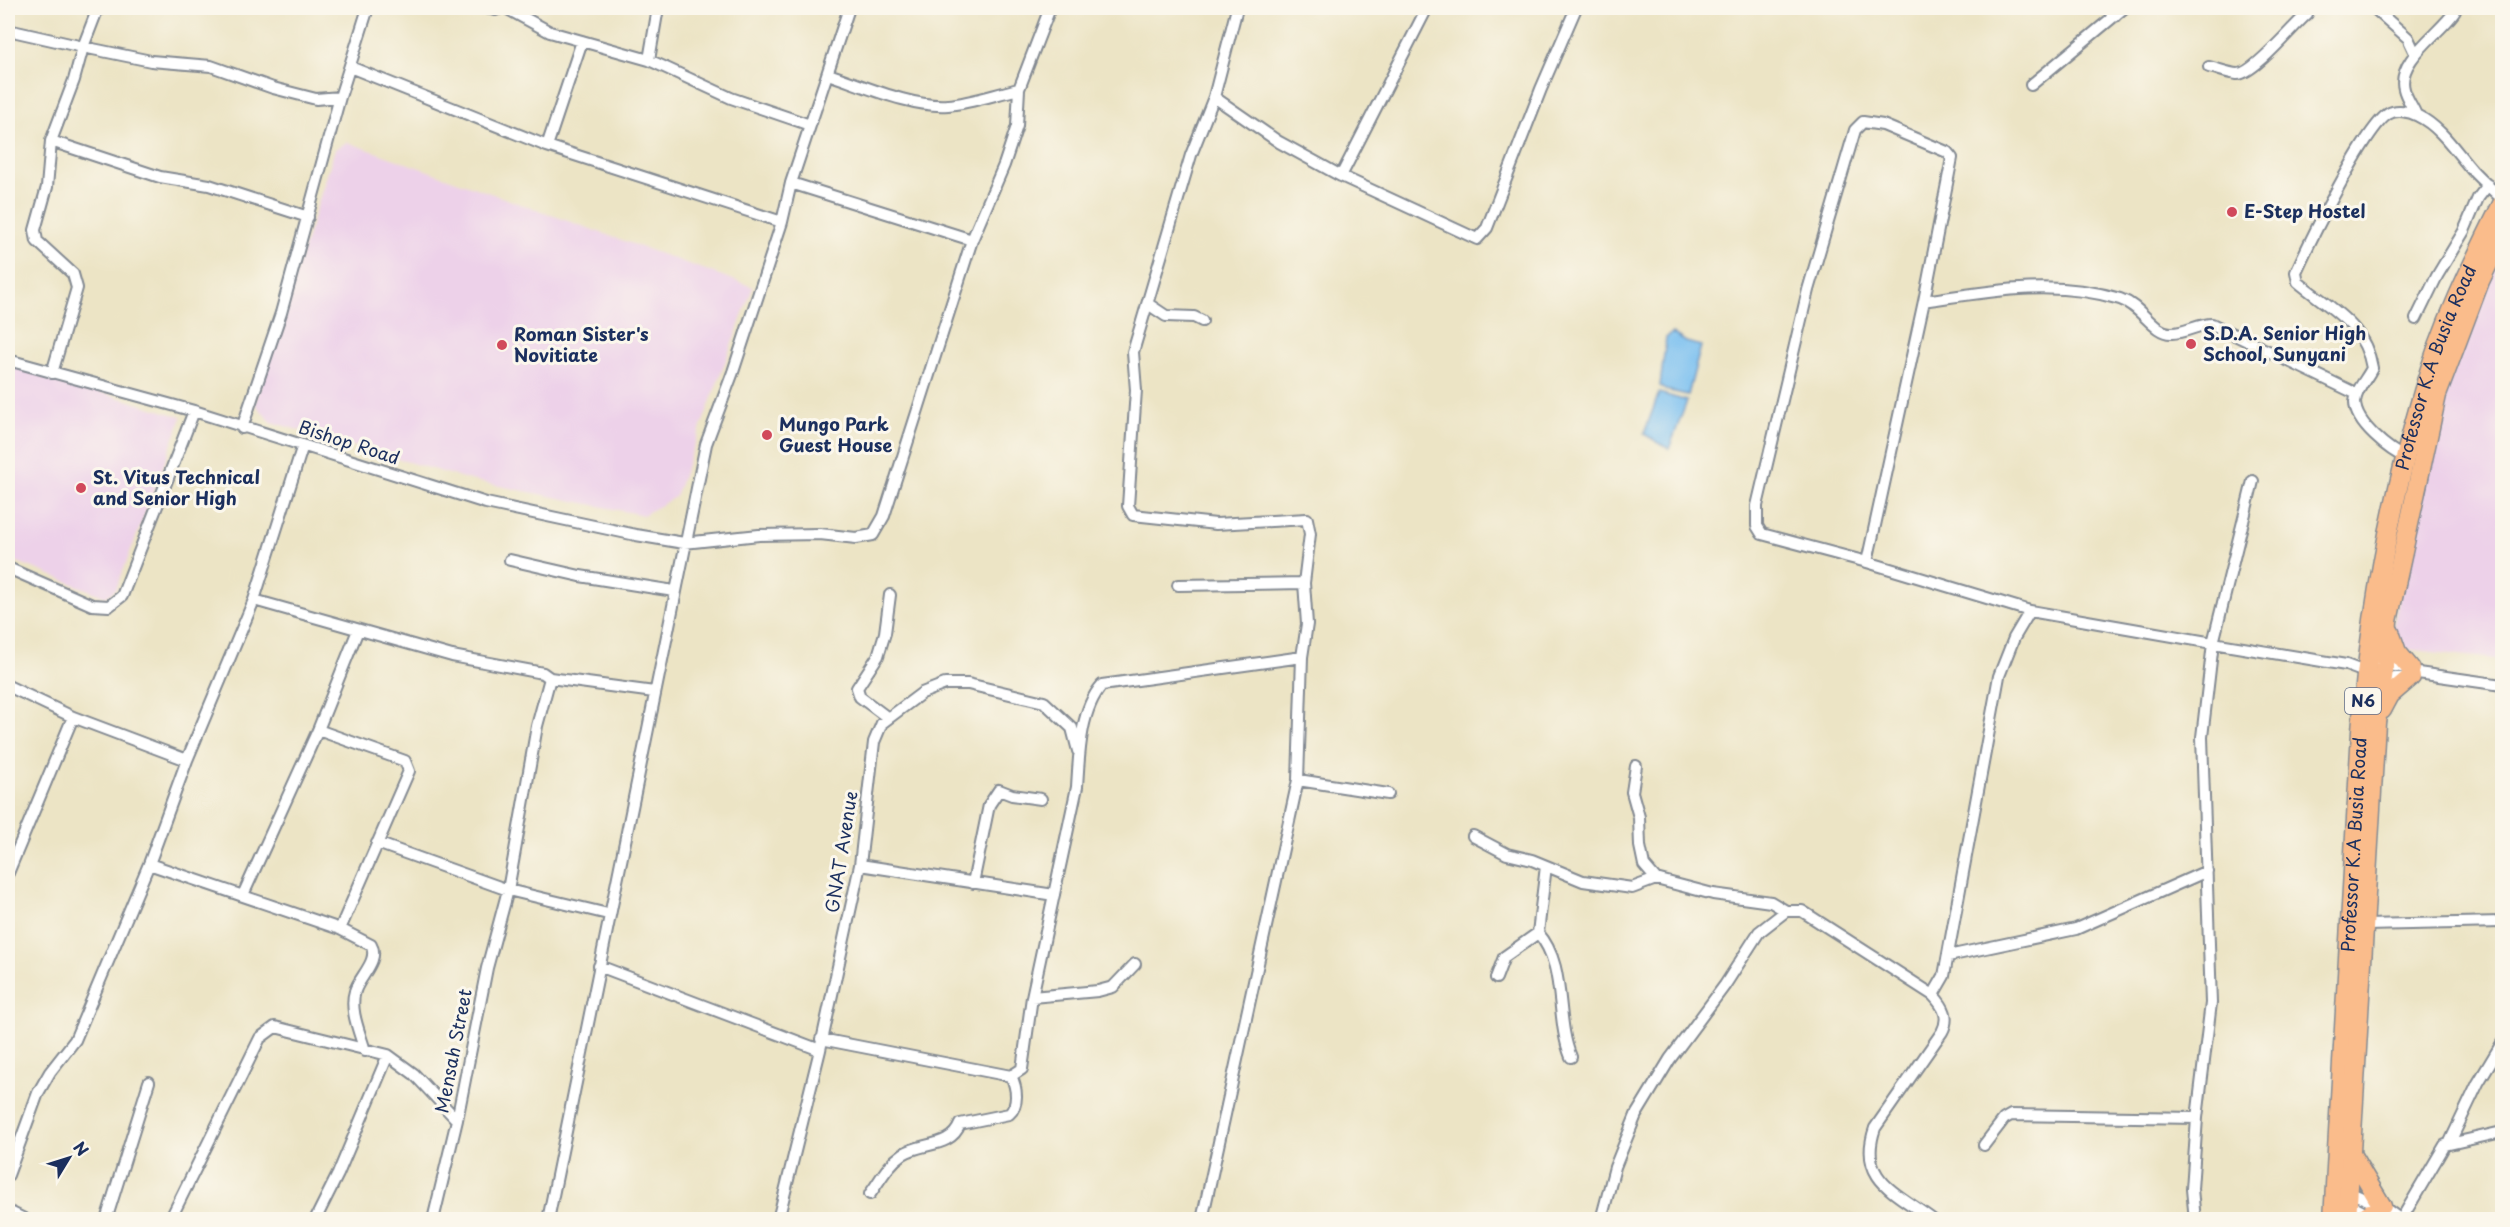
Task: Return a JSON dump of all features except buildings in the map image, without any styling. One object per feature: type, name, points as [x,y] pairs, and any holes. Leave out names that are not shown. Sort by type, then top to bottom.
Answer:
[{"type":"main road","name":"Professor K.A Busia Road","points":[[2419,438],[2423,391],[2442,337],[2467,276],[2502,204]]},
{"type":"main road","name":"Professor K.A Busia Road","points":[[2343,1200],[2349,921],[2386,544],[2419,438],[2455,343],[2502,235]]},
{"type":"main road","name":"Professor K.A Busia Road","points":[[2333,1220],[2343,1200],[2351,1153],[2376,723],[2375,669],[2388,621],[2413,461]]},
{"type":"main road","points":[[2376,723],[2390,695],[2414,673],[2397,652],[2388,621]]},
{"type":"main road","points":[[2351,1153],[2363,1178],[2373,1215]]},
{"type":"street","points":[[52,373],[77,288],[73,274],[37,241],[36,230],[47,187],[51,141],[74,80],[82,47],[98,8]]},
{"type":"street","points":[[486,8],[495,10],[503,8],[550,32],[649,60],[731,98],[810,125]]},
{"type":"street","points":[[649,60],[658,8]]},
{"type":"street","points":[[548,1220],[608,914],[706,444],[733,372],[782,222],[791,183],[849,8]]},
{"type":"street","points":[[791,183],[972,240],[1004,165],[1014,135],[1020,88],[1050,8]]},
{"type":"street","points":[[1202,1220],[1298,780],[1302,657],[1307,624],[1304,583],[1311,534],[1306,519],[1216,524],[1134,515],[1130,511],[1136,390],[1133,352],[1191,155],[1214,97],[1237,8]]},
{"type":"street","points":[[1341,176],[1427,8]]},
{"type":"street","points":[[1214,97],[1279,142],[1341,176],[1477,239],[1487,228],[1541,89],[1576,8]]},
{"type":"street","points":[[2106,8],[2115,16]]},
{"type":"street","points":[[2031,85],[2124,8]]},
{"type":"street","points":[[2209,67],[2237,74],[2244,72],[2263,58],[2310,8]]},
{"type":"street","points":[[2374,8],[2408,38],[2415,53]]},
{"type":"street","points":[[242,428],[281,313],[364,9]]},
{"type":"street","points":[[2416,115],[2403,88],[2415,53],[2448,22],[2455,11]]},
{"type":"street","points":[[8,30],[151,61],[211,66],[273,88],[315,99],[340,97]]},
{"type":"street","points":[[547,146],[582,41]]},
{"type":"street","points":[[350,67],[547,146],[782,222]]},
{"type":"street","points":[[828,74],[935,105],[949,105],[1020,88]]},
{"type":"street","points":[[2413,461],[2369,430],[2355,404],[2357,394],[2372,368],[2365,342],[2350,322],[2334,307],[2298,282],[2296,272],[2329,204],[2376,125],[2388,114],[2403,111],[2432,124],[2502,199]]},
{"type":"street","points":[[1867,562],[1924,301],[1952,158],[1947,152],[1883,125],[1863,122],[1855,130],[1809,290],[1757,506],[1757,526],[1762,534],[1867,562],[2030,611],[2346,665],[2502,685]]},
{"type":"street","points":[[51,141],[160,177],[209,185],[308,217]]},
{"type":"street","points":[[2416,319],[2464,231],[2478,198],[2488,185]]},
{"type":"street","name":"Bishop Road","points":[[8,360],[194,411],[242,428],[486,502],[684,543],[759,535],[820,534],[856,538],[873,536],[884,516],[972,240]]},
{"type":"street","points":[[1924,301],[2020,287],[2060,289],[2120,299],[2139,308],[2159,330],[2172,333],[2201,324],[2212,324],[2357,394]]},
{"type":"street","points":[[1148,304],[1166,316],[1194,317],[1202,321]]},
{"type":"street","points":[[8,568],[92,605],[109,606],[122,596],[194,411]]},
{"type":"street","points":[[8,1175],[38,1093],[50,1072],[75,1040],[150,864],[187,760],[254,600],[303,445]]},
{"type":"street","points":[[2195,1220],[2192,1189],[2197,1118],[2211,1003],[2202,737],[2213,643],[2253,480]]},
{"type":"street","points":[[510,560],[580,576],[674,591]]},
{"type":"street","points":[[1178,585],[1304,583]]},
{"type":"street","points":[[888,718],[860,697],[857,688],[879,656],[885,633],[890,595]]},
{"type":"street","points":[[254,600],[452,656],[543,673],[550,678],[654,692]]},
{"type":"street","points":[[1933,995],[1944,976],[1998,676],[2014,638],[2030,611]]},
{"type":"street","points":[[243,895],[318,730],[358,630]]},
{"type":"street","points":[[599,966],[820,1045],[1011,1076],[1022,1069],[1032,997],[1077,787],[1079,752],[1092,695],[1101,685],[1302,657]]},
{"type":"street","name":"Mensah Street","points":[[433,1220],[457,1120],[487,968],[508,890],[537,726],[550,678]]},
{"type":"street","name":"GNAT Avenue","points":[[778,1220],[860,866],[874,742],[882,723],[922,693],[945,684],[968,684],[1044,702],[1072,728],[1079,752]]},
{"type":"street","points":[[8,686],[73,717],[187,760]]},
{"type":"street","points":[[8,873],[73,717]]},
{"type":"street","points":[[318,730],[405,761],[409,766],[409,771],[340,929]]},
{"type":"street","points":[[1636,766],[1632,792],[1639,818],[1640,846],[1644,865],[1656,879],[1713,894],[1771,902],[1786,911],[1802,911],[1933,995],[1944,1010],[1945,1025],[1875,1128],[1869,1146],[1870,1164],[1879,1180],[1933,1220]]},
{"type":"street","points":[[1298,780],[1388,794]]},
{"type":"street","points":[[973,883],[989,805],[999,790],[1012,795],[1041,799]]},
{"type":"street","points":[[1473,836],[1507,854],[1583,881],[1632,888],[1656,879]]},
{"type":"street","points":[[377,843],[508,890],[608,914]]},
{"type":"street","points":[[150,864],[340,929],[374,948],[370,964],[355,991],[353,1002],[365,1051]]},
{"type":"street","points":[[860,866],[1054,895]]},
{"type":"street","points":[[1496,978],[1504,957],[1538,933],[1546,866]]},
{"type":"street","points":[[1948,956],[2076,929],[2207,871]]},
{"type":"street","points":[[1600,1220],[1615,1167],[1636,1115],[1670,1059],[1725,985],[1759,932],[1786,911]]},
{"type":"street","points":[[2365,925],[2502,922]]},
{"type":"street","points":[[1538,933],[1547,943],[1553,964],[1564,1021],[1565,1042],[1571,1057]]},
{"type":"street","points":[[1032,997],[1098,991],[1113,987],[1135,964]]},
{"type":"street","points":[[170,1220],[260,1038],[275,1027],[388,1055],[414,1074],[457,1120]]},
{"type":"street","points":[[2343,1200],[2373,1215],[2401,1220],[2438,1155],[2450,1142],[2478,1083],[2502,1043]]},
{"type":"street","points":[[315,1220],[338,1174],[388,1055]]},
{"type":"street","points":[[870,1194],[886,1167],[904,1154],[940,1143],[956,1133],[960,1124],[1009,1114],[1014,1109],[1016,1096],[1011,1076]]},
{"type":"street","points":[[106,1220],[149,1082]]},
{"type":"street","points":[[1984,1145],[2006,1117],[2011,1114],[2197,1118]]},
{"type":"street","points":[[2450,1142],[2502,1132]]},
{"type":"street","points":[[8,1212],[26,1220]]},
{"type":"shaded area","name":"Roman Sister's Novitiate","points":[[347,142],[753,287],[675,497],[643,515],[470,480],[271,422],[255,404],[335,149]]},
{"type":"shaded area","points":[[2502,245],[2502,660],[2389,647],[2439,408]]},
{"type":"shaded area","name":"St. Vitus Technical and Senior High","points":[[8,364],[182,417],[116,589],[106,597],[8,558]]},
{"type":"water","points":[[1672,333],[1686,342],[1701,346],[1688,395],[1665,390],[1660,386],[1666,338]]},
{"type":"water","points":[[1659,393],[1687,401],[1669,449],[1644,434]]},
{"type":"place","name":"E-Step Hostel","points":[[2232,212]]},
{"type":"place","name":"S.D.A. Senior High School, Sunyani","points":[[2191,344]]},
{"type":"place","name":"Roman Sister's Novitiate","points":[[502,345]]},
{"type":"place","name":"Mungo Park Guest House","points":[[767,435]]},
{"type":"place","name":"St. Vitus Technical and Senior High","points":[[81,488]]}]
